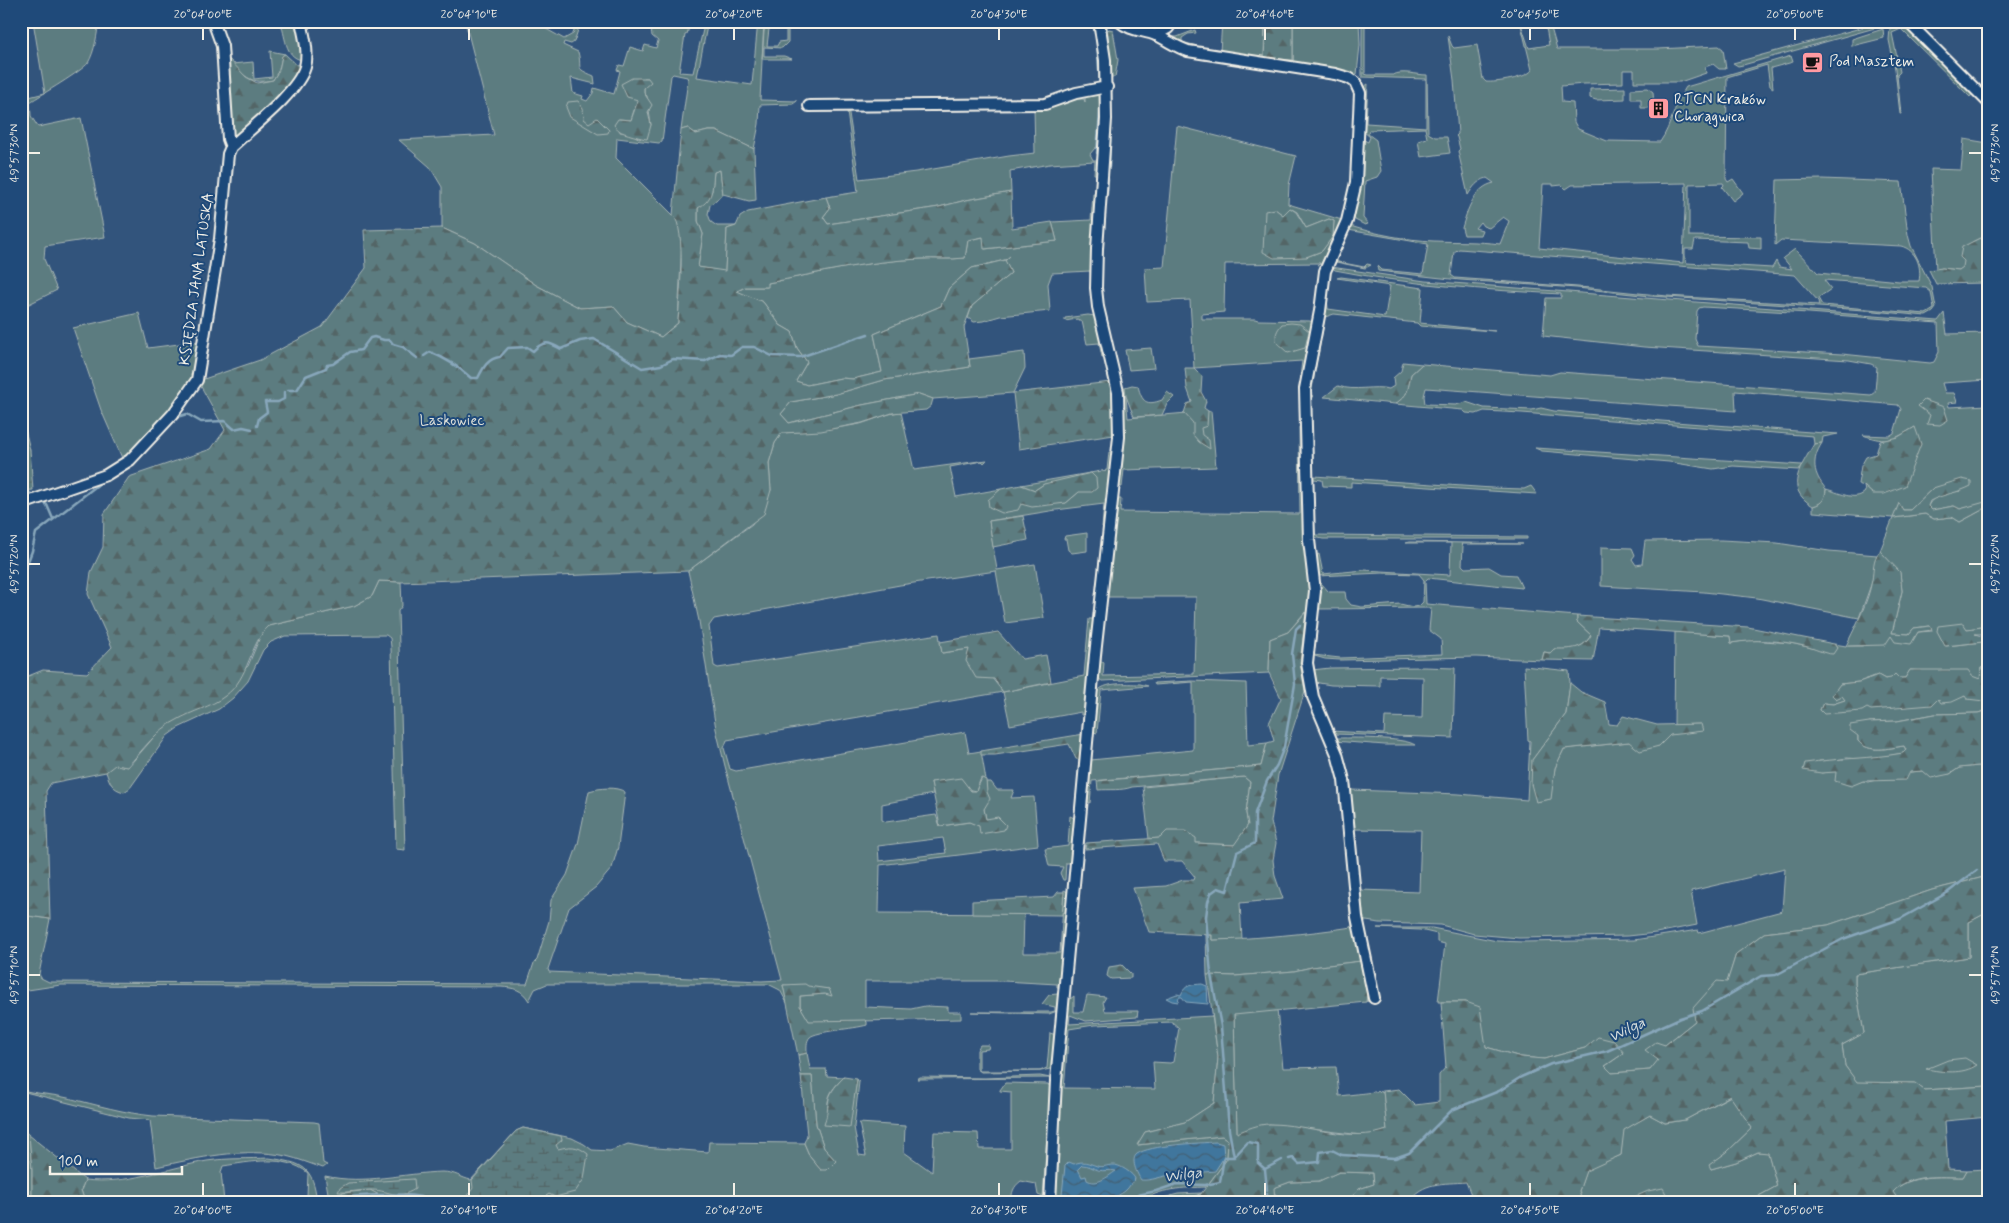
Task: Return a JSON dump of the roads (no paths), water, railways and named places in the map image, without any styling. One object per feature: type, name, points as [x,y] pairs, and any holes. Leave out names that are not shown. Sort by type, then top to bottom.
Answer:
[{"type":"street","name":"KSIĘDZA JANA LATUSKA","points":[[26,504],[106,476],[130,460],[173,414],[198,380],[220,239],[228,154],[231,147],[228,139],[222,46],[213,21]]},
{"type":"street","points":[[231,147],[294,87],[304,68],[307,49],[301,21]]},
{"type":"street","points":[[1050,1202],[1056,1081],[1095,655],[1119,437],[1118,392],[1098,307],[1096,288],[1107,87],[1099,21]]},
{"type":"street","points":[[1119,21],[1131,28],[1155,34],[1177,47],[1198,53],[1297,67],[1344,76],[1355,82],[1360,93],[1356,182],[1347,220],[1325,271],[1320,311],[1305,389],[1309,540],[1315,590],[1307,663],[1313,697],[1337,754],[1344,780],[1357,917],[1374,998]]},
{"type":"street","points":[[1155,34],[1168,28],[1174,21]]},
{"type":"street","points":[[1907,21],[1988,102]]},
{"type":"street","points":[[809,106],[1045,104],[1107,87]]},
{"type":"water","points":[[1202,984],[1207,986],[1208,1004],[1186,1002],[1182,997],[1179,997],[1178,1002],[1166,998],[1177,994],[1181,995],[1189,986]]},
{"type":"water","points":[[1216,1142],[1223,1144],[1224,1157],[1215,1171],[1177,1174],[1141,1180],[1136,1170],[1135,1156],[1143,1151],[1175,1145]]},
{"type":"water","points":[[1069,1162],[1074,1164],[1086,1162],[1101,1167],[1116,1165],[1129,1172],[1135,1179],[1125,1191],[1111,1199],[1096,1202],[1065,1202],[1062,1195],[1065,1166]],"holes":[[[1082,1165],[1100,1171],[1116,1171],[1102,1180],[1091,1182],[1087,1180],[1086,1176],[1082,1177],[1078,1169]]]},
{"type":"waterway","points":[[1093,21],[1095,34]]},
{"type":"waterway","points":[[1106,21],[1111,77]]},
{"type":"waterway","points":[[1097,42],[1100,83]]},
{"type":"waterway","points":[[1111,84],[1111,113]]},
{"type":"waterway","points":[[1097,153],[1101,97]]},
{"type":"waterway","points":[[1109,167],[1111,124]]},
{"type":"waterway","points":[[1097,161],[1097,174]]},
{"type":"waterway","points":[[1107,194],[1108,179]]},
{"type":"waterway","points":[[1103,237],[1105,214]]},
{"type":"waterway","points":[[1101,272],[1102,256]]},
{"type":"waterway","points":[[424,356],[430,352],[452,363],[471,378],[478,378],[486,364],[492,359],[500,357],[508,348],[527,347],[533,351],[540,345],[547,343],[561,349],[580,341],[594,339],[642,368],[661,365],[673,359],[705,361],[720,354],[731,355],[742,347],[754,347],[772,356],[800,357],[868,334]]},
{"type":"waterway","points":[[288,390],[297,390],[306,376],[326,368],[327,365],[333,364],[350,352],[361,350],[370,338],[374,337],[390,340],[393,344],[403,347],[417,358]]},
{"type":"waterway","points":[[257,426],[259,418],[267,412],[265,402],[278,402],[284,399],[284,392]]},
{"type":"waterway","points":[[169,426],[177,417],[187,414],[201,422],[225,421],[234,429],[243,427],[252,429]]},
{"type":"waterway","points":[[121,471],[134,462]]},
{"type":"waterway","points":[[21,468],[27,491],[35,497]]},
{"type":"waterway","points":[[21,580],[32,551],[36,533],[104,480]]},
{"type":"waterway","points":[[40,500],[47,505],[53,519]]},
{"type":"waterway","points":[[1234,1157],[1229,1130],[1221,1026],[1211,975],[1206,917],[1211,893],[1218,888],[1227,891],[1237,852],[1255,843],[1255,813],[1267,781],[1277,765],[1284,747],[1295,684],[1292,654],[1296,629],[1300,625]]},
{"type":"waterway","name":"Wilga","points":[[1289,1159],[1293,1158],[1299,1164],[1319,1162],[1320,1152],[1332,1150],[1342,1155],[1395,1158],[1409,1153],[1452,1110],[1499,1091],[1521,1077],[1551,1064],[1607,1051],[1680,1018],[1702,1011],[1761,976],[1776,975],[1843,939],[1900,919],[1947,893],[1977,870]]},
{"type":"waterway","name":"Wilga","points":[[1131,1202],[1138,1195],[1177,1184],[1205,1185],[1220,1182],[1224,1157],[1234,1157],[1248,1142],[1258,1144],[1258,1163],[1265,1169]]},
{"type":"waterway","name":"Wilga","points":[[1265,1169],[1282,1160]]},
{"type":"waterway","points":[[1265,1169],[1267,1190]]},
{"type":"waterway","points":[[1267,1194],[1267,1202]]},
{"type":"waterway","name":"Wilga","points":[[332,1202],[339,1197],[390,1195],[415,1196],[438,1202]]},
{"type":"place","name":"Pod Masztem","points":[[1813,62]]},
{"type":"place","name":"RTCN Kraków Chorągwica","points":[[1658,109]]},
{"type":"park label","name":"Laskowiec","points":[[452,421]]}]
